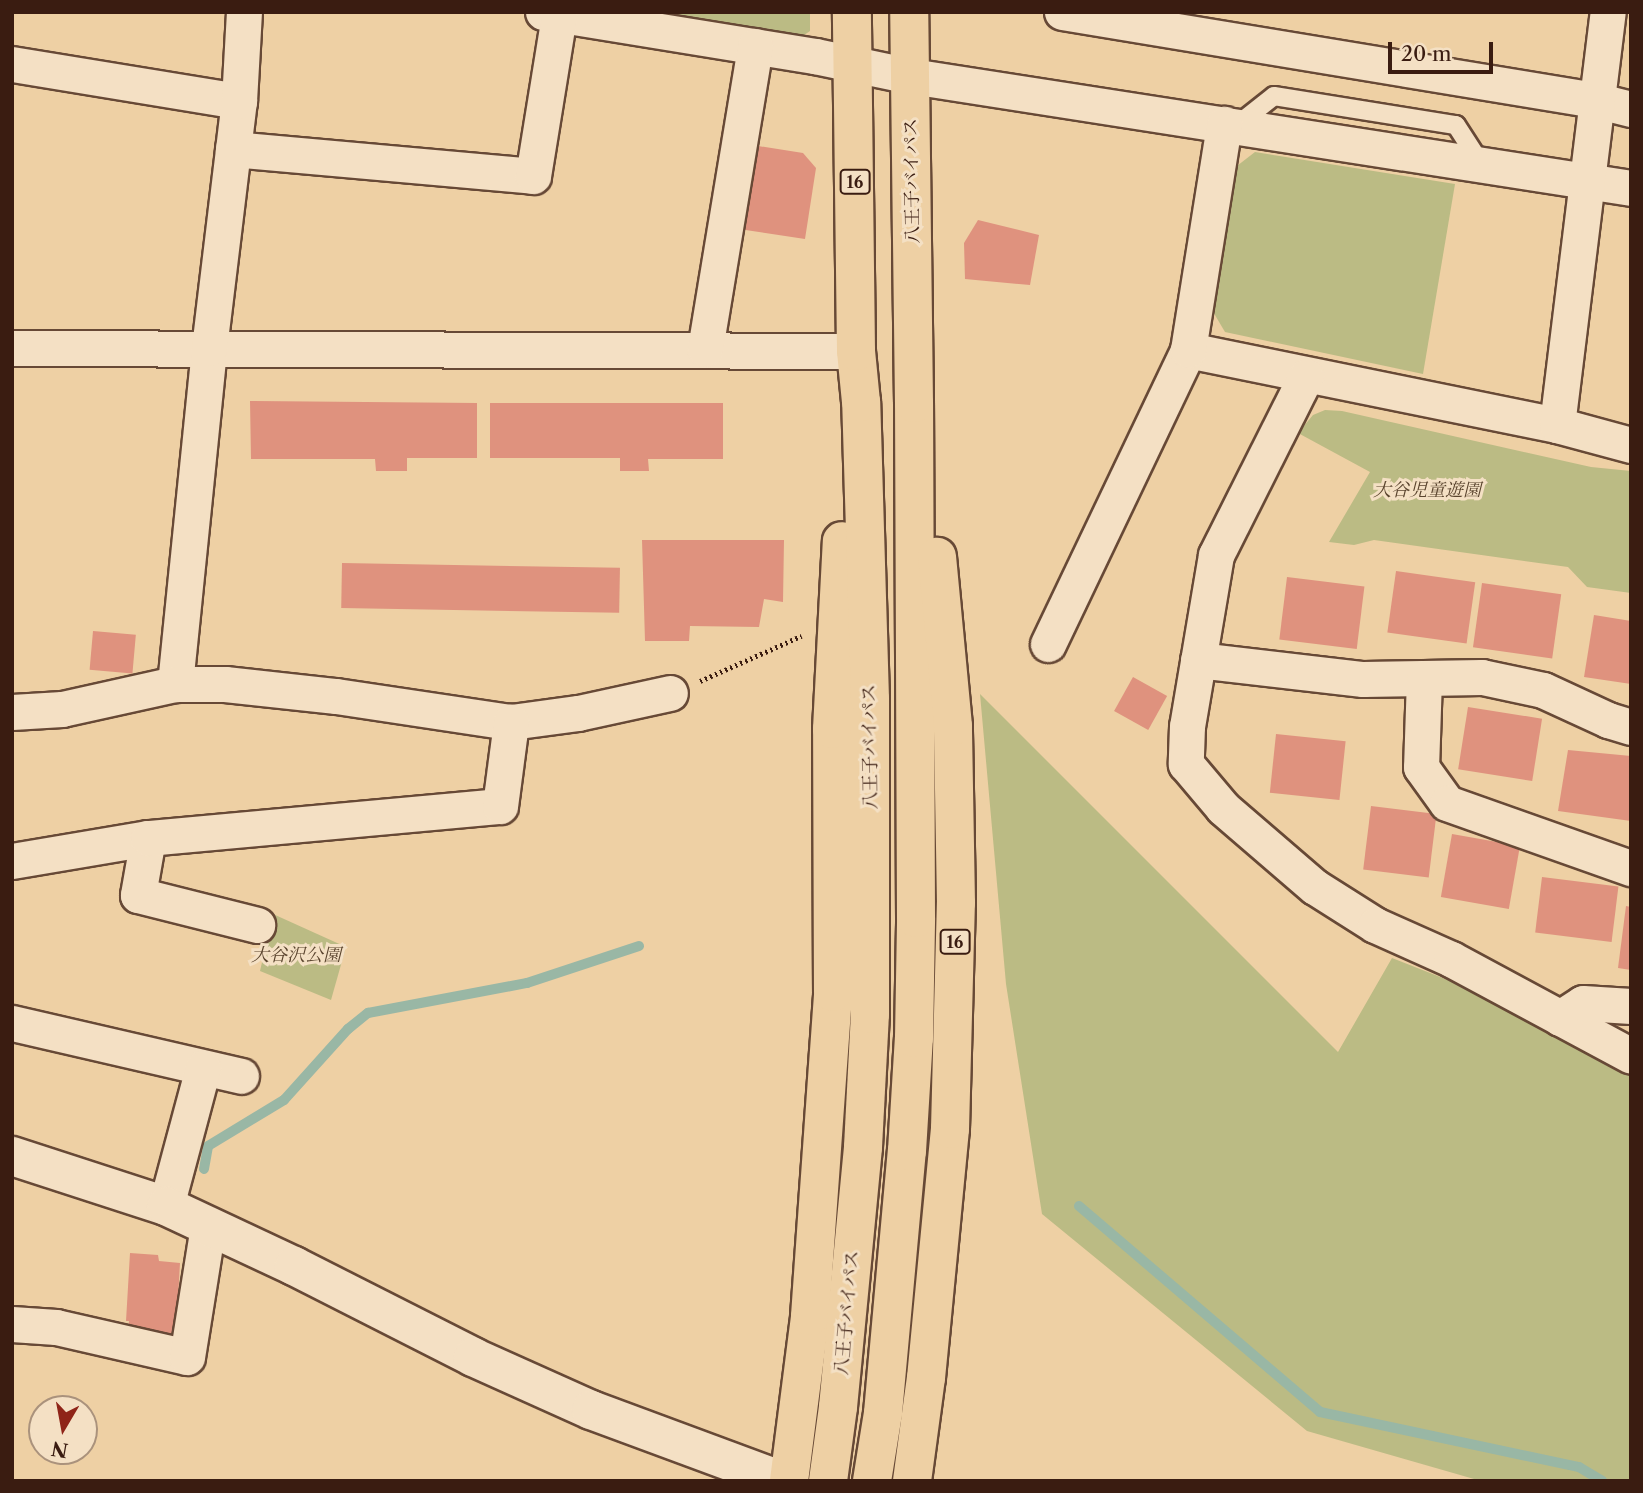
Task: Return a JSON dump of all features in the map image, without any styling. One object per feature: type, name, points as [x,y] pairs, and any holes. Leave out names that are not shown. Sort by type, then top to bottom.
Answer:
[{"type":"highway","name":"八王子バイパス","points":[[828,1481],[838,1407],[863,1147],[870,1014],[872,860],[861,402],[856,351],[852,12]]},
{"type":"highway","name":"八王子バイパス","points":[[872,1481],[883,1413],[907,1150],[916,918],[909,12]]},
{"type":"highway","points":[[789,1481],[810,1316],[827,1100],[833,992],[832,729],[856,351]]},
{"type":"highway","name":"16","points":[[912,1481],[926,1378],[950,1129],[956,903],[952,714],[936,544],[914,403]]},
{"type":"street","points":[[175,684],[209,348],[239,101],[244,12]]},
{"type":"street","points":[[1062,12],[1595,100],[1631,109]]},
{"type":"street","points":[[1557,425],[1589,181],[1595,100],[1608,12]]},
{"type":"street","points":[[233,149],[533,176],[551,13],[853,62],[911,76],[1631,188]]},
{"type":"street","points":[[705,349],[755,46]]},
{"type":"street","points":[[12,64],[239,101]]},
{"type":"street","points":[[1048,644],[1188,349],[1230,125]]},
{"type":"street","points":[[12,348],[856,351]]},
{"type":"street","points":[[1188,349],[1306,376],[1557,425],[1631,445]]},
{"type":"street","points":[[1306,376],[1216,555],[1186,726],[1186,764],[1223,808],[1264,846],[1315,887],[1375,925],[1451,958],[1631,1056]]},
{"type":"street","points":[[1198,660],[1363,679],[1482,677],[1543,690],[1608,720],[1631,727]]},
{"type":"street","points":[[1424,678],[1421,767],[1447,803],[1631,868]]},
{"type":"street","points":[[12,712],[62,709],[175,684],[225,684],[336,696],[511,722],[579,713],[670,693]]},
{"type":"street","points":[[12,861],[148,838],[500,806],[511,722]]},
{"type":"street","points":[[148,838],[138,895],[257,925]]},
{"type":"street","points":[[1560,1017],[1583,1003],[1631,1006]]},
{"type":"street","points":[[12,1023],[241,1076]]},
{"type":"street","points":[[166,1206],[203,1068]]},
{"type":"street","points":[[12,1156],[166,1206],[473,1357],[591,1410],[783,1481]]},
{"type":"street","points":[[12,1324],[56,1327],[187,1357],[208,1226]]},
{"type":"path","points":[[670,693],[760,657],[813,630]]},
{"type":"green space","points":[[609,12],[810,12],[810,31],[794,42]]},
{"type":"green space","points":[[1255,152],[1455,184],[1423,374],[1225,332],[1212,310],[1233,169]]},
{"type":"green space","name":"大谷児童遊園","points":[[1325,410],[1342,411],[1591,467],[1631,471],[1631,593],[1587,587],[1568,567],[1374,540],[1354,545],[1329,542],[1370,472],[1298,433],[1313,415]]},
{"type":"green space","points":[[980,694],[1338,1052],[1392,958],[1631,1052],[1631,1481],[1481,1481],[1307,1431],[1042,1214],[1006,984]]},
{"type":"green space","name":"大谷沢公園","points":[[273,914],[346,947],[331,1000],[260,971]]},
{"type":"building","points":[[752,145],[803,153],[816,168],[805,239],[739,229]]},
{"type":"building","points":[[978,220],[1039,235],[1030,285],[965,279],[964,243]]},
{"type":"building","points":[[250,401],[477,403],[477,458],[407,458],[407,471],[376,471],[375,459],[251,459]]},
{"type":"building","points":[[490,403],[723,403],[723,459],[648,459],[649,471],[620,471],[620,458],[490,458]]},
{"type":"building","points":[[642,540],[784,540],[783,602],[764,599],[759,627],[690,626],[689,641],[645,641]]},
{"type":"building","points":[[342,563],[620,568],[619,613],[341,608]]},
{"type":"building","points":[[1396,571],[1475,582],[1467,644],[1387,632]]},
{"type":"building","points":[[1287,577],[1364,587],[1357,649],[1279,640]]},
{"type":"building","points":[[1482,583],[1561,594],[1552,659],[1473,647]]},
{"type":"building","points":[[1594,615],[1631,621],[1631,684],[1584,677]]},
{"type":"building","points":[[93,631],[136,635],[132,674],[90,670]]},
{"type":"building","points":[[1133,677],[1167,696],[1148,730],[1114,711]]},
{"type":"building","points":[[1468,707],[1542,719],[1532,781],[1458,769]]},
{"type":"building","points":[[1276,734],[1346,741],[1339,800],[1270,793]]},
{"type":"building","points":[[1568,750],[1631,756],[1631,821],[1558,811]]},
{"type":"building","points":[[1371,806],[1437,814],[1429,878],[1363,870]]},
{"type":"building","points":[[1452,834],[1520,846],[1509,909],[1441,897]]},
{"type":"building","points":[[1542,877],[1618,886],[1612,942],[1535,933]]},
{"type":"building","points":[[1626,906],[1631,907],[1631,970],[1618,968]]},
{"type":"building","points":[[130,1253],[158,1255],[159,1261],[180,1263],[176,1334],[128,1330],[129,1321],[126,1321]]},
{"type":"waterway","points":[[204,1169],[208,1146],[284,1100],[348,1029],[368,1013],[527,983],[639,946]]},
{"type":"waterway","points":[[1079,1206],[1320,1412],[1579,1467],[1602,1481]]}]
